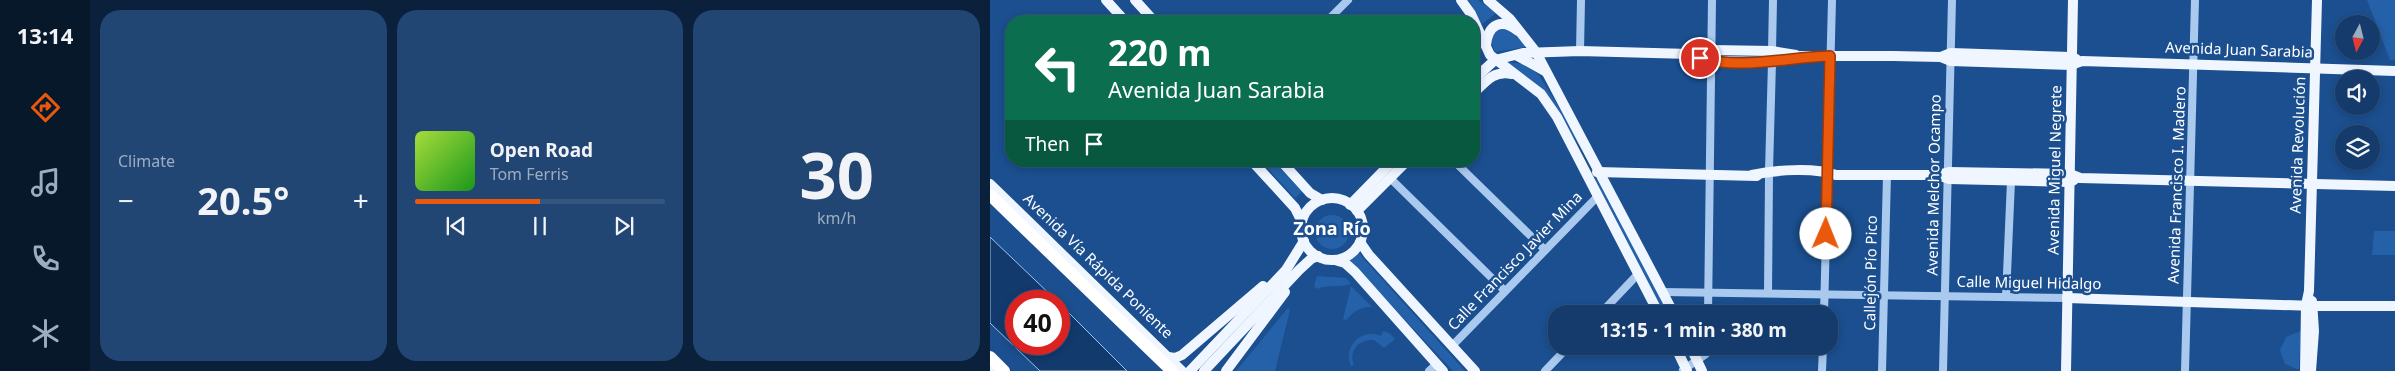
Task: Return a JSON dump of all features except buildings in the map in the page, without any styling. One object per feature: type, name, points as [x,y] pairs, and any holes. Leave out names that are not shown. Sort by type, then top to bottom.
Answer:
[{"type":"highway","name":"Avenida Vía Rápida Poniente","points":[[990,195],[1172,371]]},
{"type":"highway","points":[[1069,270],[1116,306]]},
{"type":"highway","points":[[990,357],[1004,371]]},
{"type":"main road","points":[[1106,0],[1120,15]]},
{"type":"main road","points":[[1135,0],[1149,15]]},
{"type":"main road","points":[[1462,0],[1471,15]]},
{"type":"main road","points":[[1488,0],[1510,19],[1536,52],[1670,305]]},
{"type":"main road","name":"Avenida Miguel Negrete","points":[[2066,371],[2067,298],[2073,178],[2071,61],[2073,0]]},
{"type":"main road","name":"Avenida Revolución","points":[[2311,371],[2309,291],[2317,0]]},
{"type":"main road","points":[[1486,46],[1490,30],[1501,24],[1514,28],[1526,38]]},
{"type":"main road","points":[[1480,33],[1495,60],[1532,86],[1547,101],[1654,305]]},
{"type":"main road","name":"Avenida Juan Sarabia","points":[[1495,60],[1513,54],[1536,52],[1580,51],[1690,54],[1711,50],[1772,50],[1802,56],[1948,57],[2395,71]]},
{"type":"main road","points":[[1513,54],[1546,71]]},
{"type":"main road","name":"Avenida Juan Sarabia","points":[[1690,54],[1711,61],[1772,62],[1802,56]]},
{"type":"main road","points":[[1480,73],[1495,60]]},
{"type":"main road","points":[[1480,88],[1495,74],[1514,75]]},
{"type":"main road","points":[[1582,166],[1601,173],[1938,175],[2011,181],[2073,178]]},
{"type":"main road","points":[[1226,371],[1282,297],[1290,272],[1304,241],[1302,222],[1295,208],[1257,167]]},
{"type":"main road","points":[[1286,167],[1310,194],[1322,200],[1337,199],[1353,208],[1362,223],[1360,242],[1349,254],[1334,260]]},
{"type":"main road","points":[[1353,208],[1387,167]]},
{"type":"main road","points":[[1353,208],[1390,178],[1400,167]]},
{"type":"main road","points":[[1949,176],[2395,186]]},
{"type":"main road","name":"Avenida Vía Rápida Poniente","points":[[990,184],[1168,357],[1188,370]]},
{"type":"main road","points":[[1295,208],[1308,205],[1310,194]]},
{"type":"main road","points":[[1302,222],[1309,209],[1322,200]]},
{"type":"main road","points":[[1304,241],[1318,256],[1345,263],[1355,272],[1440,367]]},
{"type":"main road","points":[[1360,242],[1369,255],[1475,371]]},
{"type":"main road","points":[[1188,370],[1290,272],[1318,256]]},
{"type":"main road","points":[[1168,357],[1175,358],[1182,355],[1273,277],[1290,272]]},
{"type":"main road","points":[[1204,371],[1290,272]]},
{"type":"main road","name":"Calle Miguel Hidalgo","points":[[2067,298],[2395,306]]},
{"type":"main road","name":"Avenida Revolución","points":[[2304,371],[2310,305]]},
{"type":"main road","points":[[1679,355],[1685,370]]},
{"type":"main road","points":[[1694,355],[1701,371]]},
{"type":"street","points":[[1333,15],[1348,0]]},
{"type":"street","points":[[1580,51],[1581,0]]},
{"type":"street","points":[[1708,305],[1712,0]]},
{"type":"street","points":[[1772,50],[1773,0]]},
{"type":"street","points":[[1824,305],[1830,175],[1832,0]]},
{"type":"street","name":"Avenida Melchor Ocampo","points":[[1943,371],[1949,176],[1948,57],[1952,0]]},
{"type":"street","name":"Avenida Francisco I. Madero","points":[[2185,371],[2195,0]]},
{"type":"street","points":[[1768,293],[1772,62]]},
{"type":"street","points":[[1460,167],[1544,250]]},
{"type":"street","name":"Callejón Pío Pico","points":[[1882,371],[1886,295],[1887,175]]},
{"type":"street","points":[[1390,178],[1505,291]]},
{"type":"street","points":[[2006,297],[2011,181]]},
{"type":"street","name":"Calle Francisco Javier Mina","points":[[1452,346],[1598,196]]},
{"type":"street","points":[[1609,305],[1638,274]]},
{"type":"street","name":"Calle Miguel Hidalgo","points":[[1663,292],[2067,298]]},
{"type":"street","points":[[1544,371],[1559,355]]},
{"type":"street","points":[[1685,370],[1702,355]]},
{"type":"street","points":[[1701,371],[1706,355]]},
{"type":"street","points":[[1822,371],[1823,355]]},
{"type":"street","points":[[1429,371],[1440,367]]},
{"type":"shaded area","points":[[1469,0],[1478,0],[1496,13],[1481,25],[1480,15],[1476,15]]},
{"type":"shaded area","points":[[2367,0],[2395,0],[2395,60],[2390,60],[2380,34],[2380,15],[2373,15]]},
{"type":"shaded area","points":[[1500,28],[1516,33],[1526,47],[1495,52],[1491,42],[1495,29]]},
{"type":"shaded area","points":[[1505,62],[1524,64],[1538,74],[1571,126],[1582,150],[1543,90]]},
{"type":"shaded area","points":[[1267,167],[1279,167],[1302,192],[1295,198]]},
{"type":"shaded area","points":[[1593,179],[1600,179],[1663,305],[1658,305]]},
{"type":"shaded area","points":[[1332,215],[1339,216],[1344,220],[1348,225],[1348,239],[1344,244],[1339,248],[1332,249],[1325,248],[1320,244],[1316,239],[1315,232],[1316,225],[1320,220],[1325,216]]},
{"type":"shaded area","points":[[2374,231],[2395,231],[2395,255],[2372,255]]},
{"type":"shaded area","points":[[990,237],[1045,290],[1005,290],[1005,337],[990,323]]},
{"type":"shaded area","points":[[1358,251],[1465,371],[1453,371],[1349,260]]},
{"type":"shaded area","points":[[1317,276],[1346,278],[1351,284],[1317,289],[1314,286]]},
{"type":"shaded area","points":[[1351,286],[1372,307],[1364,307],[1358,310],[1346,320],[1343,319]]},
{"type":"shaded area","points":[[1288,308],[1290,310],[1275,371],[1236,371]]},
{"type":"shaded area","points":[[1070,314],[1127,371],[1040,371],[1023,355],[1070,355]]},
{"type":"shaded area","points":[[1383,331],[1389,333],[1395,339],[1384,348],[1374,340],[1364,341],[1359,344],[1352,355],[1354,365],[1351,366],[1349,352],[1356,341],[1367,334],[1381,336]]},
{"type":"shaded area","points":[[2301,331],[2299,370],[2285,364],[2280,350],[2286,337]]},
{"type":"district","name":"Zona Río","points":[[1332,229]]},
{"type":"route","points":[[1700,58],[1711,61],[1772,62],[1802,56],[1830,56],[1826,234]]}]
